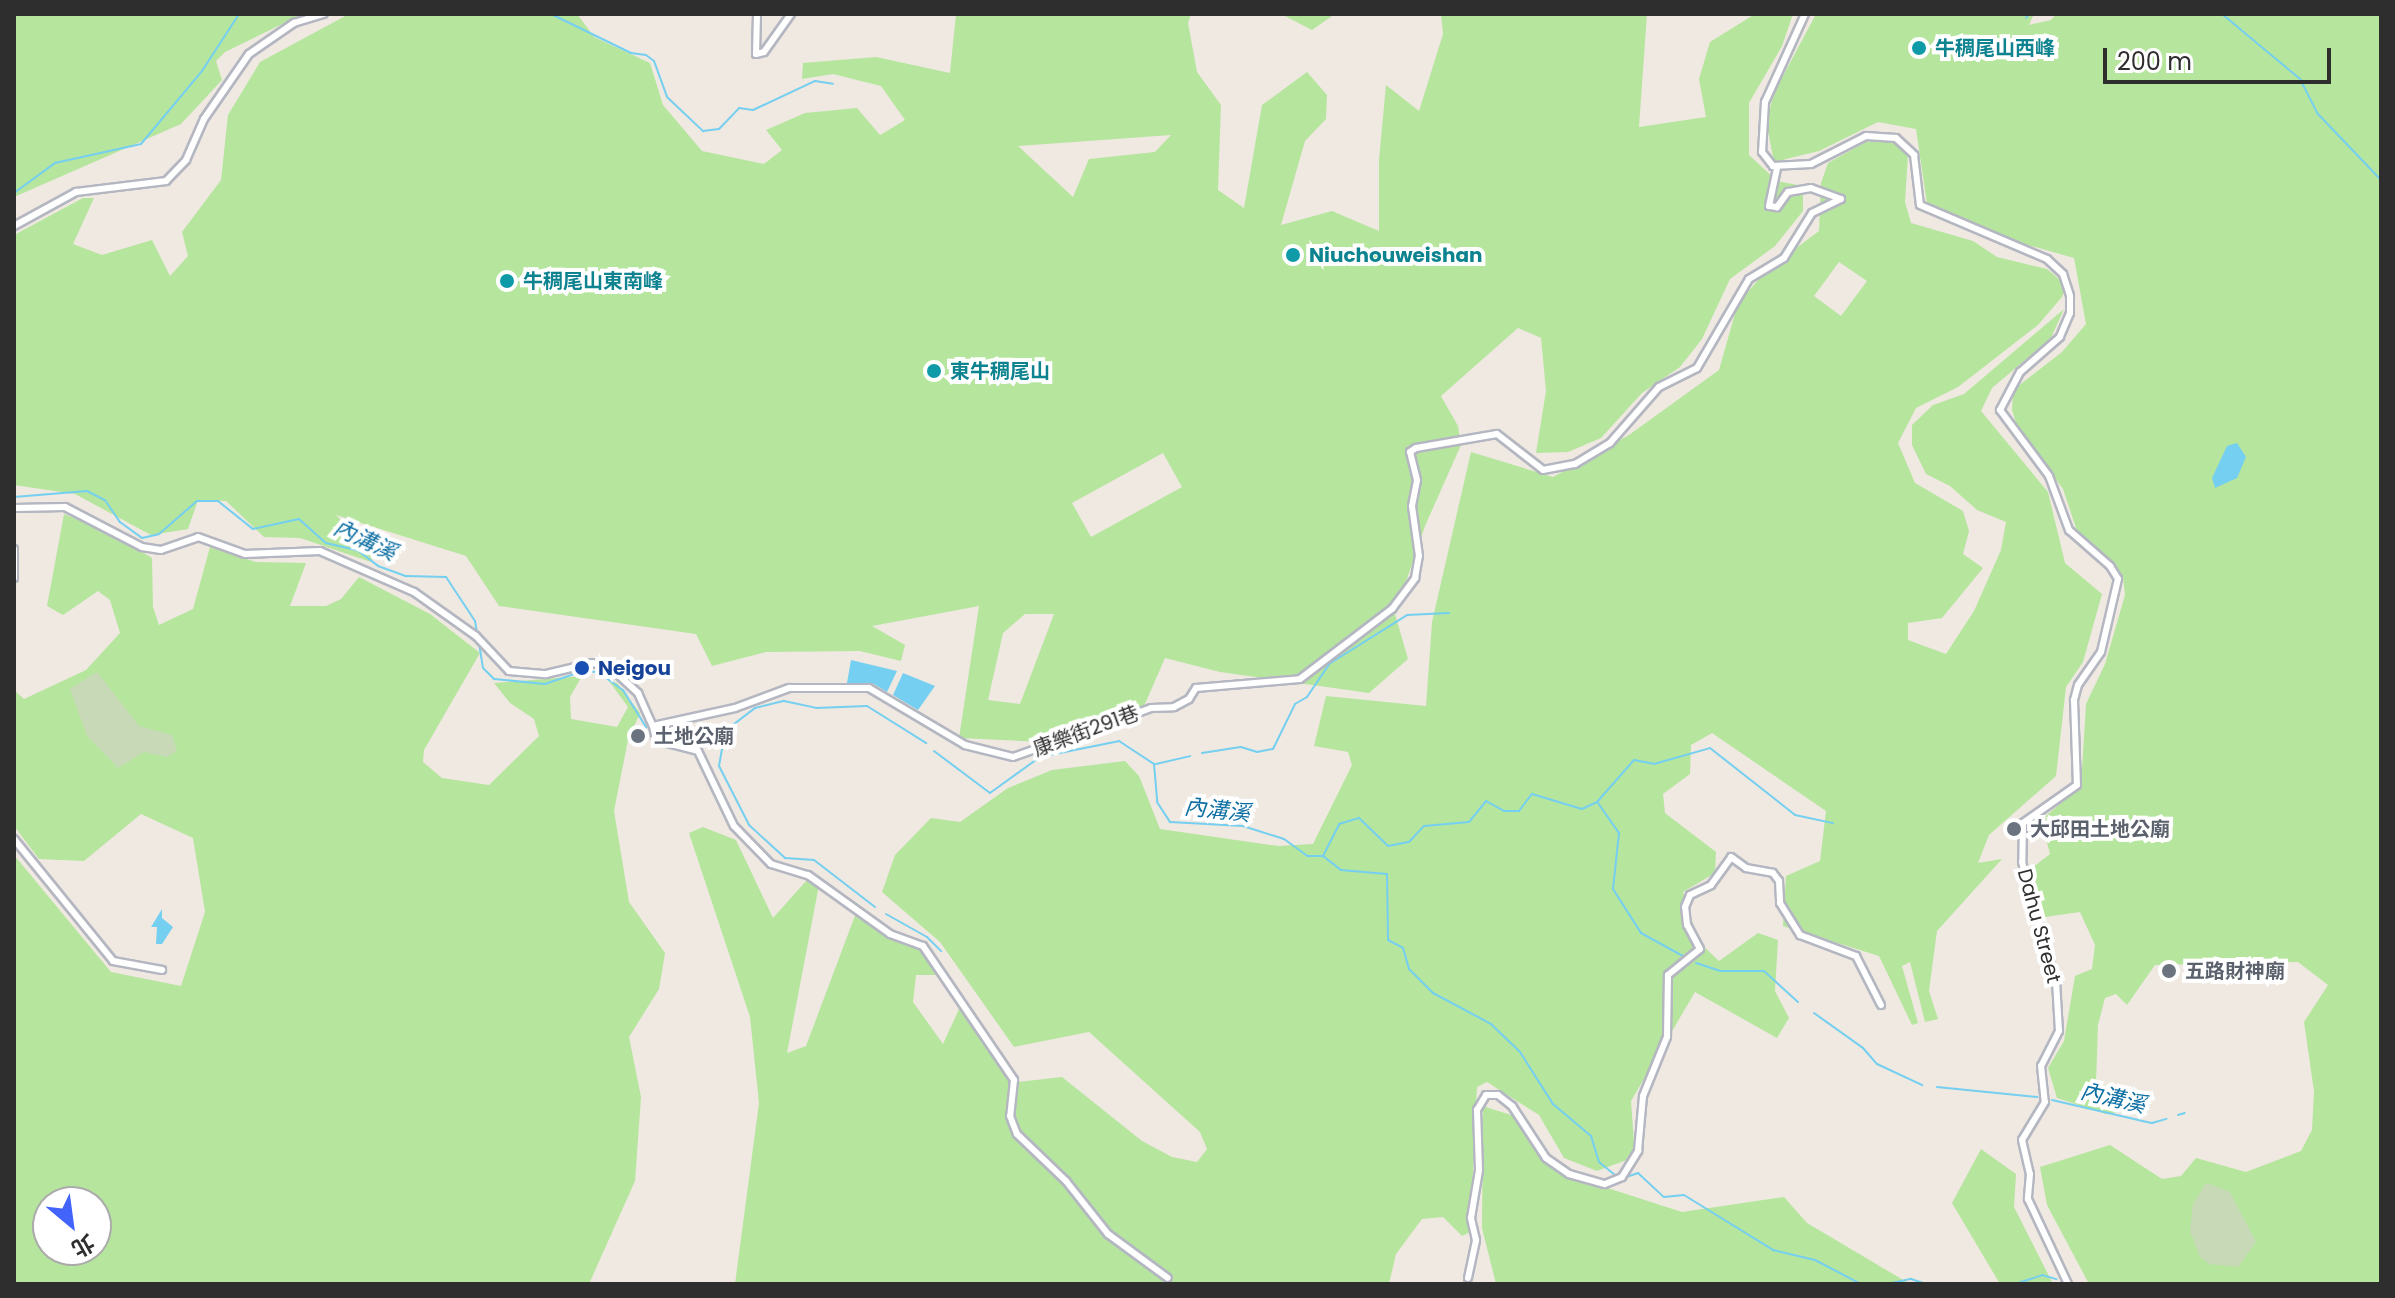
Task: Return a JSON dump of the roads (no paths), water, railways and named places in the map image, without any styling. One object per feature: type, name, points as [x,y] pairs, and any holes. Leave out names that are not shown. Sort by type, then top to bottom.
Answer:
[{"type":"street","points":[[14,226],[76,192],[166,181],[186,160],[204,119],[249,54],[294,23],[324,14]]},
{"type":"street","points":[[757,14],[756,54],[764,52],[791,14]]},
{"type":"street","points":[[1777,167],[1762,152],[1765,102],[1805,14]]},
{"type":"street","name":"Dahu Street","points":[[1777,167],[1811,164],[1854,139],[1896,138],[1914,155],[1920,205],[2047,259],[2063,274],[2070,296],[2070,313],[2060,337],[2020,372],[2000,410],[2049,476],[2069,530],[2110,566],[2118,579],[2101,652],[2078,685],[2074,700],[2077,785],[2037,808],[2023,823],[2022,862],[2056,981],[2059,1031],[2041,1066],[2045,1102],[2022,1140],[2030,1174],[2028,1199],[2068,1284]]},
{"type":"street","name":"康樂街291巷","points":[[653,726],[735,708],[789,688],[869,688],[965,745],[1013,757],[1151,708],[1174,707],[1189,699],[1196,688],[1300,679],[1392,609],[1415,578],[1419,539],[1412,506],[1417,480],[1410,452],[1416,448],[1497,434],[1543,470],[1575,464],[1610,443],[1659,387],[1697,368],[1749,279],[1784,258],[1812,213],[1841,199],[1811,188],[1788,192],[1777,207],[1769,206],[1777,167]]},
{"type":"street","points":[[14,508],[65,507],[142,547],[161,550],[198,537],[245,554],[320,551],[414,592],[476,636],[509,671],[546,674],[592,663],[609,666],[627,678],[653,726],[656,740],[698,751],[734,826],[771,864],[808,875],[890,934],[923,946],[1014,1080],[1010,1116],[1017,1134],[1066,1181],[1108,1234],[1168,1278]]},
{"type":"street","points":[[14,549],[14,578]]},
{"type":"street","points":[[14,839],[113,961],[162,970]]},
{"type":"street","points":[[1468,1278],[1476,1240],[1471,1218],[1479,1170],[1477,1110],[1486,1095],[1498,1095],[1512,1106],[1546,1158],[1569,1174],[1605,1184],[1622,1177],[1635,1163],[1643,1096],[1667,1037],[1668,975],[1700,949],[1687,925],[1685,907],[1690,895],[1711,885],[1731,857],[1746,868],[1773,873],[1779,881],[1780,903],[1800,935],[1856,956],[1881,1005]]},
{"type":"water","points":[[2237,443],[2246,457],[2237,478],[2215,488],[2212,478],[2227,446]]},
{"type":"water","points":[[851,660],[897,671],[887,692],[874,684],[847,683]]},
{"type":"water","points":[[903,673],[935,686],[918,710],[893,695]]},
{"type":"water","points":[[162,909],[162,918],[173,927],[162,944],[156,944],[157,927],[151,927]]},
{"type":"waterway","points":[[14,193],[55,163],[141,144],[202,71],[239,14]]},
{"type":"waterway","points":[[551,14],[654,61],[667,97],[703,131],[719,129],[739,108],[753,110],[815,81],[833,84]]},
{"type":"waterway","points":[[2026,18],[2029,14]]},
{"type":"waterway","points":[[2222,14],[2300,79],[2317,113],[2381,180]]},
{"type":"waterway","name":"內溝溪","points":[[14,497],[87,491],[105,500],[120,522],[142,538],[159,534],[197,501],[218,501],[253,529],[299,519],[326,543],[357,550],[378,566],[406,576],[446,577],[475,621],[477,632]]},
{"type":"waterway","points":[[1202,753],[1241,747],[1257,752],[1273,749],[1295,704],[1307,697],[1329,664],[1407,615],[1449,613]]},
{"type":"waterway","name":"內溝溪","points":[[479,643],[483,668],[494,679],[545,684],[583,671],[598,672],[623,690],[646,727]]},
{"type":"waterway","name":"內溝溪","points":[[660,731],[721,734],[755,708],[784,701],[816,708],[867,706],[926,743]]},
{"type":"waterway","points":[[706,736],[722,749],[719,766],[749,825],[785,858],[814,860],[875,907]]},
{"type":"waterway","name":"內溝溪","points":[[934,751],[990,793],[1040,757],[1119,741],[1154,764],[1157,802],[1170,822],[1243,826],[1284,839],[1307,856],[1323,856],[1339,824],[1359,818],[1388,846],[1409,842],[1424,826],[1469,822],[1486,801],[1504,811],[1519,811],[1532,794],[1582,809],[1597,802],[1634,760],[1654,764],[1710,748],[1795,815],[1833,823]]},
{"type":"waterway","points":[[1156,764],[1190,756]]},
{"type":"waterway","name":"內溝溪","points":[[1598,803],[1619,833],[1613,889],[1641,933],[1683,956]]},
{"type":"waterway","points":[[1323,856],[1341,870],[1387,874],[1388,940],[1403,948],[1409,969],[1433,993],[1491,1024],[1520,1052],[1553,1104],[1591,1136],[1599,1162],[1615,1175]]},
{"type":"waterway","points":[[886,914],[927,937],[941,951]]},
{"type":"waterway","name":"內溝溪","points":[[1696,963],[1720,971],[1764,971],[1798,1002]]},
{"type":"waterway","name":"內溝溪","points":[[1814,1013],[1863,1048],[1877,1064],[1922,1085]]},
{"type":"waterway","name":"內溝溪","points":[[1937,1087],[2038,1097]]},
{"type":"waterway","name":"內溝溪","points":[[2052,1100],[2152,1123],[2166,1119]]},
{"type":"waterway","name":"內溝溪","points":[[2178,1115],[2185,1113]]},
{"type":"waterway","points":[[1626,1177],[1638,1173],[1664,1197],[1684,1195],[1773,1250],[1815,1260],[1861,1284]]},
{"type":"waterway","points":[[2015,1284],[2042,1275],[2056,1279]]},
{"type":"waterway","points":[[1887,1284],[1911,1279],[1926,1284]]},
{"type":"place","name":"牛稠尾山西峰","points":[[1919,48]]},
{"type":"place","name":"Niuchouweishan","points":[[1293,255]]},
{"type":"place","name":"牛稠尾山東南峰","points":[[507,281]]},
{"type":"place","name":"東牛稠尾山","points":[[934,371]]},
{"type":"place","name":"Neigou","points":[[582,668]]},
{"type":"place","name":"土地公廟","points":[[638,736]]},
{"type":"place","name":"大邱田土地公廟","points":[[2014,829]]},
{"type":"place","name":"五路財神廟","points":[[2169,971]]}]
